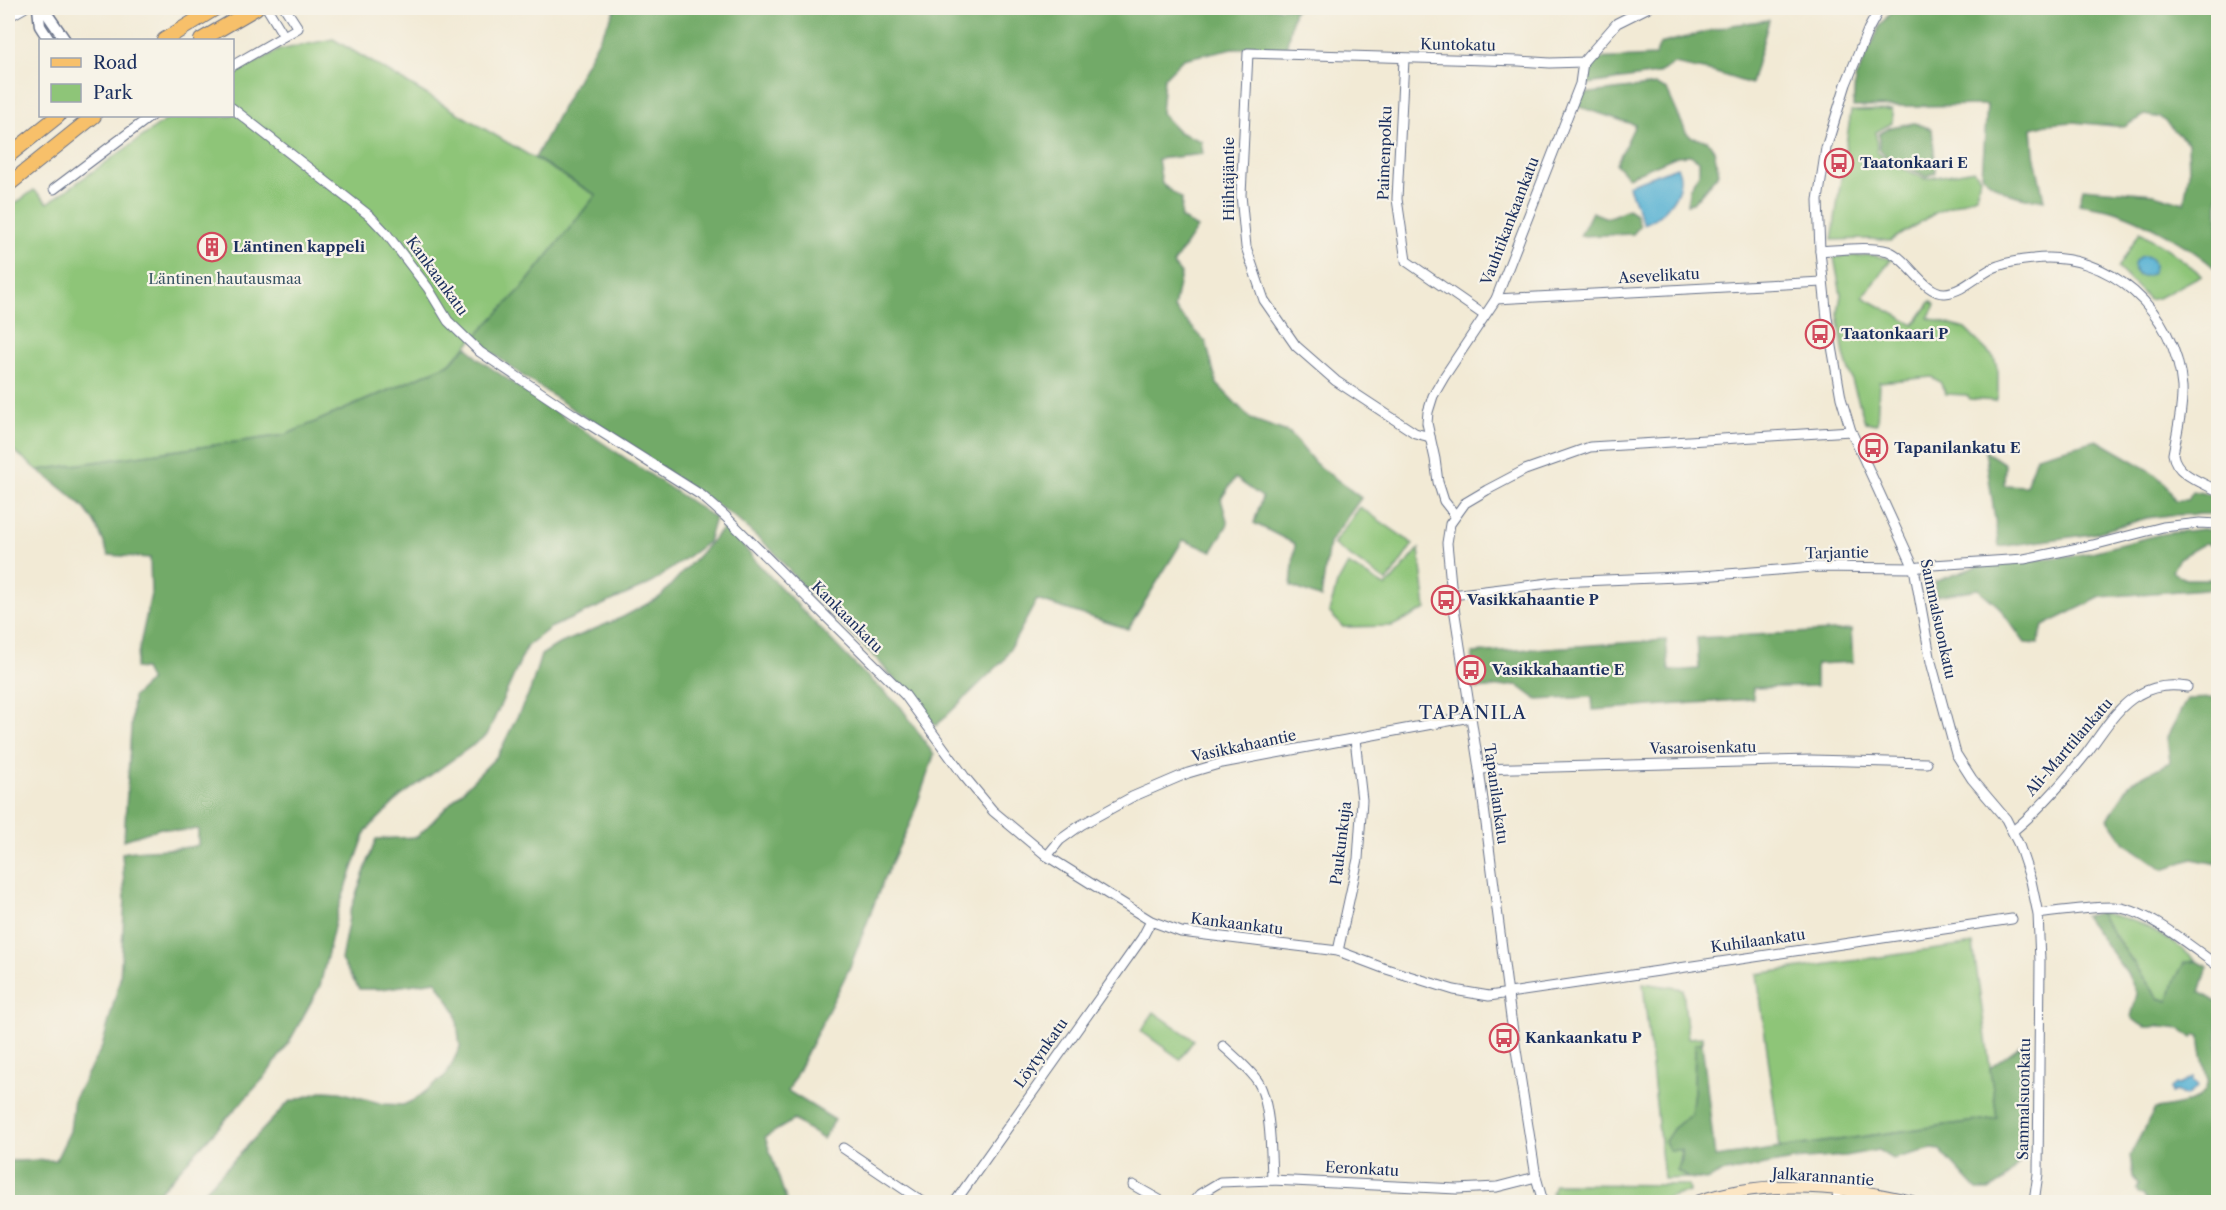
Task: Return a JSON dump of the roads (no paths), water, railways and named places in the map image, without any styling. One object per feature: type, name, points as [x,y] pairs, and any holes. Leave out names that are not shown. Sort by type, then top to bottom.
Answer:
[{"type":"main road","points":[[166,39],[216,8]]},
{"type":"main road","points":[[203,39],[256,8]]},
{"type":"main road","points":[[8,156],[57,117]]},
{"type":"main road","points":[[8,185],[93,117]]},
{"type":"main road","name":"Jalkarannantie","points":[[1697,1203],[1725,1193],[1765,1188],[1838,1189],[1886,1196],[1912,1203]]},
{"type":"street","points":[[8,17],[24,8]]},
{"type":"street","points":[[41,8],[40,26],[49,39]]},
{"type":"street","points":[[41,8],[64,39]]},
{"type":"street","points":[[267,8],[284,36]]},
{"type":"street","points":[[234,65],[298,28],[285,8]]},
{"type":"street","points":[[1583,62],[1617,23],[1647,8]]},
{"type":"street","name":"Sammalsuonkatu","points":[[1880,8],[1868,30],[1846,84],[1826,148],[1818,200],[1822,282],[1836,370],[1851,431],[1914,568],[1930,662],[1956,754],[1972,779],[2006,819],[2013,831],[2026,863],[2038,914],[2040,961],[2038,1174],[2034,1203]]},
{"type":"street","name":"Kuntokatu","points":[[1248,53],[1550,63],[1583,62]]},
{"type":"street","name":"Hiihtäjäntie","points":[[1248,53],[1241,195],[1246,246],[1264,300],[1296,346],[1336,381],[1415,433],[1430,437]]},
{"type":"street","name":"Paimenpolku","points":[[1404,59],[1397,199],[1406,261],[1484,315]]},
{"type":"street","name":"Vauhtikankaankatu","points":[[1455,515],[1444,501],[1426,423],[1433,396],[1496,299],[1580,84],[1583,62]]},
{"type":"street","name":"Kankaankatu","points":[[234,110],[370,216],[386,232],[428,288],[448,321],[480,352],[700,495],[725,516],[905,695],[964,776],[993,811],[1047,856],[1151,921],[1181,932],[1338,951],[1383,968],[1472,995],[1509,994]]},
{"type":"street","points":[[54,189],[150,117]]},
{"type":"street","points":[[1820,251],[1879,250],[1889,252],[1898,256],[1930,287],[1937,292],[1944,293],[1953,292],[1997,266],[2035,259],[2074,261],[2104,272],[2131,287],[2154,311],[2170,340],[2180,372],[2182,400],[2173,454],[2174,463],[2182,471],[2218,491]]},
{"type":"street","name":"Asevelikatu","points":[[1496,299],[1822,282]]},
{"type":"street","points":[[1455,515],[1465,503],[1525,471],[1590,447],[1851,431]]},
{"type":"street","name":"Tapanilankatu","points":[[1455,515],[1450,524],[1447,543],[1452,595],[1479,769],[1536,1177],[1543,1203]]},
{"type":"street","name":"Tarjantie","points":[[1452,595],[1557,582],[1702,576],[1814,567],[1914,568],[2024,559],[2093,545],[2163,527],[2200,523],[2218,524]]},
{"type":"street","name":"Ali-Marttilankatu","points":[[2013,831],[2075,767],[2122,708],[2136,695],[2155,687],[2175,685],[2187,687]]},
{"type":"street","name":"Vasikkahaantie","points":[[1047,856],[1060,840],[1081,825],[1132,797],[1188,773],[1222,763],[1470,717]]},
{"type":"street","name":"Paukunkuja","points":[[1338,951],[1354,877],[1359,839],[1362,800],[1355,739]]},
{"type":"street","name":"Vasaroisenkatu","points":[[1479,769],[1811,760],[1927,764]]},
{"type":"street","points":[[2038,914],[2115,907],[2135,912],[2164,927],[2218,966]]},
{"type":"street","name":"Kuhilaankatu","points":[[1509,994],[2012,920]]},
{"type":"street","name":"Löytynkatu","points":[[955,1203],[1142,938],[1151,921]]},
{"type":"street","points":[[1223,1046],[1256,1078],[1260,1085],[1267,1111],[1272,1180]]},
{"type":"street","points":[[843,1148],[923,1203]]},
{"type":"street","name":"Eeronkatu","points":[[1193,1203],[1200,1194],[1220,1182],[1272,1180],[1457,1190],[1497,1187],[1536,1177]]},
{"type":"street","points":[[1133,1185],[1162,1203]]},
{"type":"street","points":[[1837,1203],[1838,1189]]},
{"type":"water","points":[[1677,167],[1680,175],[1677,193],[1660,215],[1644,224],[1628,185]]},
{"type":"water","points":[[2144,256],[2151,259],[2154,266],[2151,273],[2144,276],[2137,273],[2134,266],[2137,259]]},
{"type":"water","points":[[2193,1078],[2193,1082],[2198,1086],[2186,1096],[2175,1091],[2172,1093],[2171,1088],[2176,1084],[2179,1085]]},
{"type":"place","name":"Taatonkaari E","points":[[1839,163]]},
{"type":"place","name":"Läntinen kappeli","points":[[212,247]]},
{"type":"place","name":"Taatonkaari P","points":[[1820,334]]},
{"type":"place","name":"Tapanilankatu E","points":[[1873,448]]},
{"type":"place","name":"Vasikkahaantie P","points":[[1446,600]]},
{"type":"place","name":"Vasikkahaantie E","points":[[1471,670]]},
{"type":"place","name":"Kankaankatu P","points":[[1504,1038]]},
{"type":"district","name":"TAPANILA","points":[[1473,713]]},
{"type":"park label","name":"Läntinen hautausmaa","points":[[225,279]]}]
